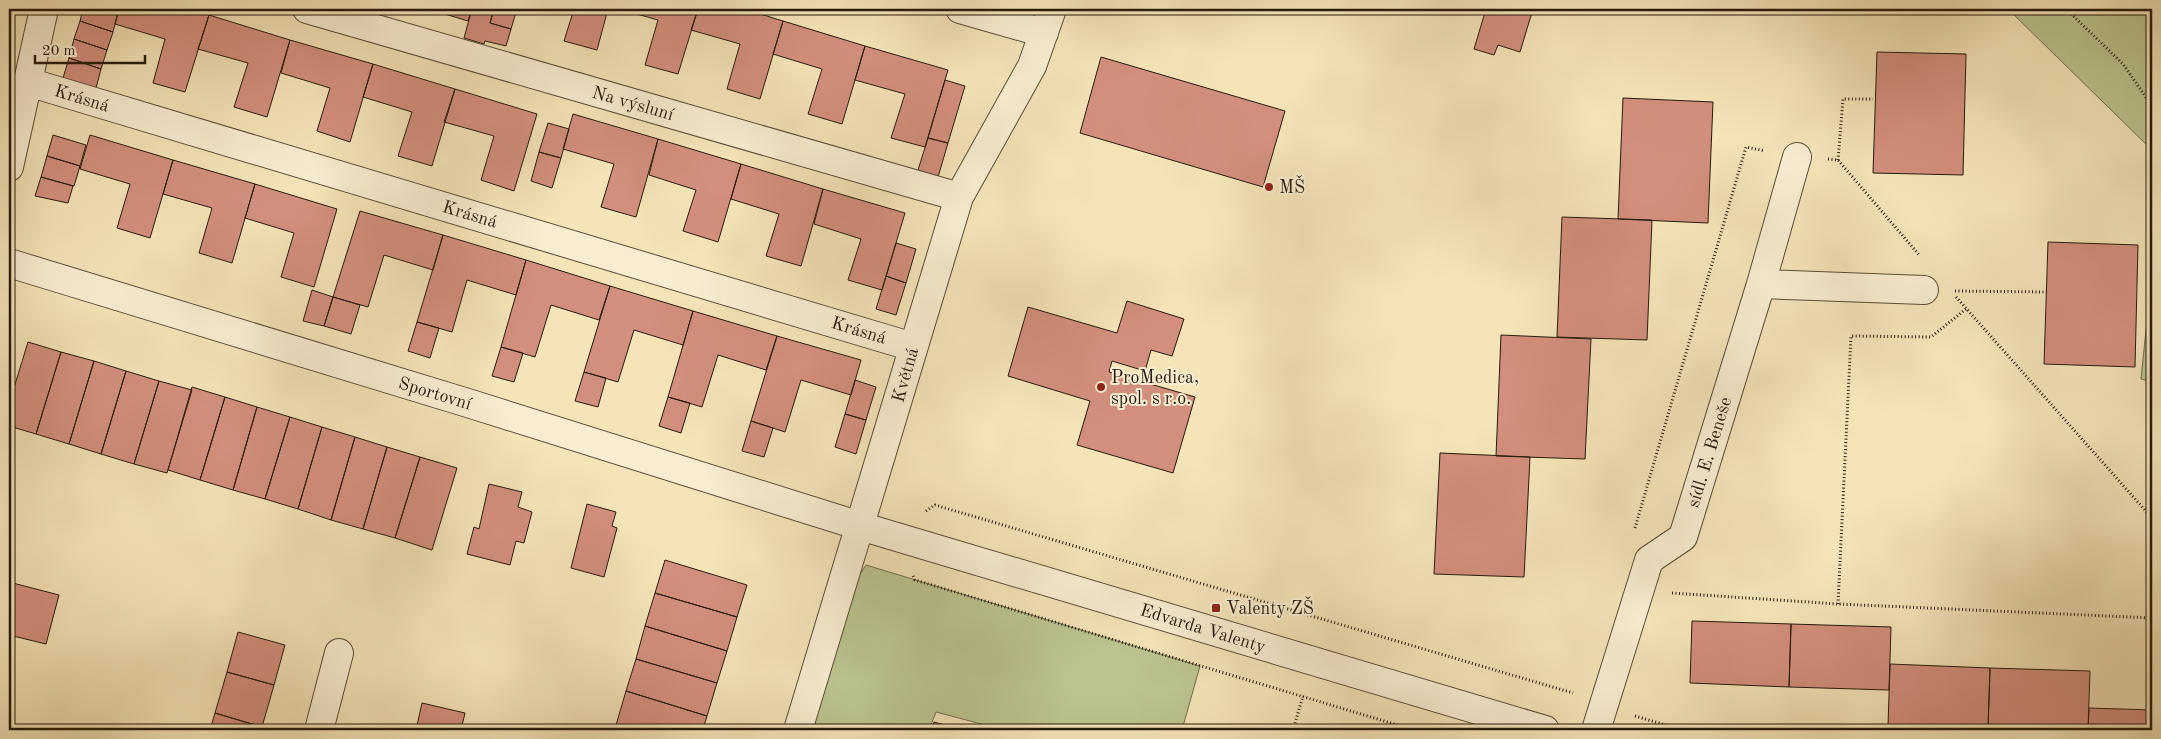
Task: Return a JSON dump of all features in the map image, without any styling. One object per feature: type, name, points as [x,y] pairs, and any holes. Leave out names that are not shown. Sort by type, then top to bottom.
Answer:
[{"type":"street","points":[[9,167],[44,9]]},
{"type":"street","name":"Na výsluní","points":[[306,9],[959,197]]},
{"type":"street","points":[[960,9],[1048,21]]},
{"type":"street","name":"Květná","points":[[798,730],[959,197],[1032,66],[1048,21]]},
{"type":"street","name":"Krásná","points":[[28,82],[913,346]]},
{"type":"street","name":"sídl. E. Beneše","points":[[1596,730],[1649,560],[1683,537],[1761,284],[1797,157]]},
{"type":"street","name":"Sportovní","points":[[9,263],[471,404],[860,526]]},
{"type":"street","points":[[1761,284],[1924,290]]},
{"type":"street","name":"Edvarda Valenty","points":[[860,526],[1545,730]]},
{"type":"street","points":[[319,730],[339,653]]},
{"type":"path","points":[[2066,9],[2123,64],[2152,106]]},
{"type":"path","points":[[1874,99],[1842,99],[1838,160],[1926,262]]},
{"type":"path","points":[[1633,536],[1746,147],[1797,157],[1838,160]]},
{"type":"path","points":[[2046,292],[1950,291],[2152,518]]},
{"type":"path","points":[[1838,604],[1851,336],[1931,337],[1966,309]]},
{"type":"path","points":[[890,534],[935,505],[1577,694]]},
{"type":"path","points":[[1639,592],[1838,604],[2152,618]]},
{"type":"path","points":[[1293,730],[1303,696],[1414,730]]},
{"type":"green space","points":[[2008,9],[2152,9],[2152,150]]},
{"type":"green space","points":[[2152,271],[2152,382],[2141,379]]},
{"type":"green space","points":[[866,565],[1200,666],[1182,730],[1004,730],[936,712],[929,730],[811,730],[849,591]]},
{"type":"building","points":[[83,9],[108,9],[118,12],[113,32],[80,21]]},
{"type":"building","points":[[119,9],[187,9],[209,15],[185,92],[153,83],[165,39],[115,24]]},
{"type":"building","points":[[436,9],[472,9],[468,21],[435,11]]},
{"type":"building","points":[[472,9],[494,9],[490,23],[511,29],[506,46],[485,41],[484,44],[464,38]]},
{"type":"building","points":[[494,9],[517,9],[511,29],[490,23]]},
{"type":"building","points":[[574,9],[608,9],[597,50],[564,41]]},
{"type":"building","points":[[619,9],[698,9],[678,74],[645,65],[658,20]]},
{"type":"building","points":[[698,9],[744,9],[783,21],[760,99],[727,89],[740,44],[691,30]]},
{"type":"building","points":[[1486,9],[1533,9],[1520,52],[1498,45],[1494,55],[1474,49]]},
{"type":"building","points":[[209,15],[290,40],[267,117],[234,107],[248,63],[198,49]]},
{"type":"building","points":[[80,21],[113,32],[107,50],[74,39]]},
{"type":"building","points":[[783,21],[865,46],[842,124],[808,114],[822,69],[773,54]]},
{"type":"building","points":[[74,39],[107,50],[101,69],[69,58]]},
{"type":"building","points":[[290,40],[373,64],[350,142],[317,131],[330,88],[281,73]]},
{"type":"building","points":[[865,46],[948,70],[925,147],[891,138],[905,94],[855,80]]},
{"type":"building","points":[[1877,52],[1966,54],[1963,175],[1873,173]]},
{"type":"building","points":[[1101,57],[1285,111],[1263,187],[1080,133]]},
{"type":"building","points":[[69,58],[101,69],[96,88],[63,78]]},
{"type":"building","points":[[373,64],[455,89],[432,166],[398,156],[412,112],[363,97]]},
{"type":"building","points":[[945,80],[965,86],[948,143],[928,138]]},
{"type":"building","points":[[455,89],[537,114],[514,191],[481,180],[494,136],[444,122]]},
{"type":"building","points":[[1623,98],[1713,102],[1708,223],[1618,219]]},
{"type":"building","points":[[573,114],[658,139],[636,217],[601,207],[614,164],[563,149]]},
{"type":"building","points":[[548,123],[569,129],[561,158],[539,152]]},
{"type":"building","points":[[53,135],[86,145],[80,166],[47,156]]},
{"type":"building","points":[[90,135],[173,160],[150,238],[117,228],[130,184],[80,169]]},
{"type":"building","points":[[928,138],[948,143],[938,177],[918,170]]},
{"type":"building","points":[[658,139],[741,164],[718,242],[683,231],[696,190],[649,175]]},
{"type":"building","points":[[539,152],[561,158],[552,188],[531,181]]},
{"type":"building","points":[[47,156],[80,166],[74,186],[41,177]]},
{"type":"building","points":[[173,160],[255,184],[232,263],[199,253],[212,208],[163,194]]},
{"type":"building","points":[[741,164],[823,189],[801,266],[766,256],[779,214],[731,199]]},
{"type":"building","points":[[41,177],[73,186],[68,203],[35,196]]},
{"type":"building","points":[[255,184],[337,209],[314,287],[281,277],[294,233],[245,218]]},
{"type":"building","points":[[823,189],[905,213],[882,290],[848,280],[861,239],[814,224]]},
{"type":"building","points":[[360,211],[443,235],[433,270],[384,255],[368,307],[333,297]]},
{"type":"building","points":[[1562,217],[1652,220],[1647,340],[1557,337]]},
{"type":"building","points":[[443,235],[526,260],[516,295],[467,280],[452,332],[417,322]]},
{"type":"building","points":[[2048,242],[2138,245],[2135,367],[2044,364]]},
{"type":"building","points":[[896,243],[916,249],[906,283],[886,276]]},
{"type":"building","points":[[526,260],[610,286],[599,320],[551,305],[535,357],[501,347]]},
{"type":"building","points":[[886,276],[906,283],[896,315],[876,309]]},
{"type":"building","points":[[610,286],[693,311],[683,345],[634,330],[618,382],[584,372]]},
{"type":"building","points":[[312,290],[333,297],[324,326],[303,321]]},
{"type":"building","points":[[333,297],[360,305],[351,334],[324,326]]},
{"type":"building","name":"ProMedica, spol. s r.o.","points":[[1127,301],[1184,319],[1172,356],[1151,350],[1145,371],[1112,361],[1109,372],[1195,397],[1173,473],[1077,445],[1090,401],[1008,376],[1028,307],[1117,333]]},
{"type":"building","points":[[693,311],[777,336],[766,370],[718,355],[702,407],[668,397]]},
{"type":"building","points":[[417,322],[439,328],[430,358],[408,351]]},
{"type":"building","points":[[1501,335],[1591,339],[1585,459],[1496,456]]},
{"type":"building","points":[[777,336],[861,360],[851,395],[801,380],[785,432],[751,421]]},
{"type":"building","points":[[28,342],[61,352],[36,434],[9,426],[9,404]]},
{"type":"building","points":[[501,347],[523,353],[514,382],[492,376]]},
{"type":"building","points":[[61,352],[94,361],[69,444],[36,434]]},
{"type":"building","points":[[94,361],[126,371],[101,454],[69,444]]},
{"type":"building","points":[[126,371],[159,381],[134,464],[101,454]]},
{"type":"building","points":[[584,372],[606,378],[598,407],[575,401]]},
{"type":"building","points":[[855,380],[876,387],[866,420],[845,414]]},
{"type":"building","points":[[159,381],[192,390],[167,473],[134,464]]},
{"type":"building","points":[[192,387],[225,397],[200,480],[168,470]]},
{"type":"building","points":[[225,397],[257,407],[233,490],[200,480]]},
{"type":"building","points":[[668,397],[690,403],[681,433],[659,426]]},
{"type":"building","points":[[257,407],[290,417],[265,499],[233,490]]},
{"type":"building","points":[[845,414],[866,420],[856,454],[835,447]]},
{"type":"building","points":[[290,417],[322,427],[298,509],[265,499]]},
{"type":"building","points":[[751,421],[773,428],[764,457],[742,451]]},
{"type":"building","points":[[322,427],[355,437],[331,520],[298,509]]},
{"type":"building","points":[[355,437],[387,447],[363,529],[331,520]]},
{"type":"building","points":[[387,447],[420,457],[395,538],[363,529]]},
{"type":"building","points":[[1440,453],[1530,457],[1524,577],[1434,574]]},
{"type":"building","points":[[420,457],[457,468],[432,550],[395,538]]},
{"type":"building","points":[[489,484],[522,492],[518,507],[532,512],[524,543],[516,541],[510,565],[467,554],[474,527],[479,529]]},
{"type":"building","points":[[587,504],[616,512],[612,526],[617,528],[604,577],[571,568]]},
{"type":"building","points":[[665,560],[747,585],[737,617],[655,593]]},
{"type":"building","points":[[9,582],[59,595],[46,644],[9,635]]},
{"type":"building","points":[[655,593],[737,617],[727,651],[645,626]]},
{"type":"building","points":[[1692,621],[1791,624],[1789,687],[1690,683]]},
{"type":"building","points":[[1791,624],[1891,627],[1889,690],[1789,687]]},
{"type":"building","points":[[645,626],[727,651],[717,683],[636,659]]},
{"type":"building","points":[[238,632],[285,645],[274,685],[227,672]]},
{"type":"building","points":[[636,659],[717,683],[707,716],[626,691]]},
{"type":"building","points":[[1890,664],[1990,668],[1988,729],[1888,726]]},
{"type":"building","points":[[1990,668],[2090,671],[2088,730],[1988,729]]},
{"type":"building","points":[[227,672],[274,685],[262,727],[215,713]]},
{"type":"building","points":[[626,691],[707,716],[703,730],[634,730],[616,725]]},
{"type":"building","points":[[422,703],[465,713],[461,730],[416,730]]},
{"type":"building","points":[[2089,708],[2152,710],[2152,730],[2088,730]]},
{"type":"building","points":[[215,713],[262,727],[261,730],[210,730]]},
{"type":"building","points":[[934,722],[963,730],[932,730]]},
{"type":"place","name":"MŠ","points":[[1269,187]]},
{"type":"place","name":"ProMedica, spol. s r.o.","points":[[1101,387]]},
{"type":"place","name":"Valenty ZŠ","points":[[1216,608]]}]
